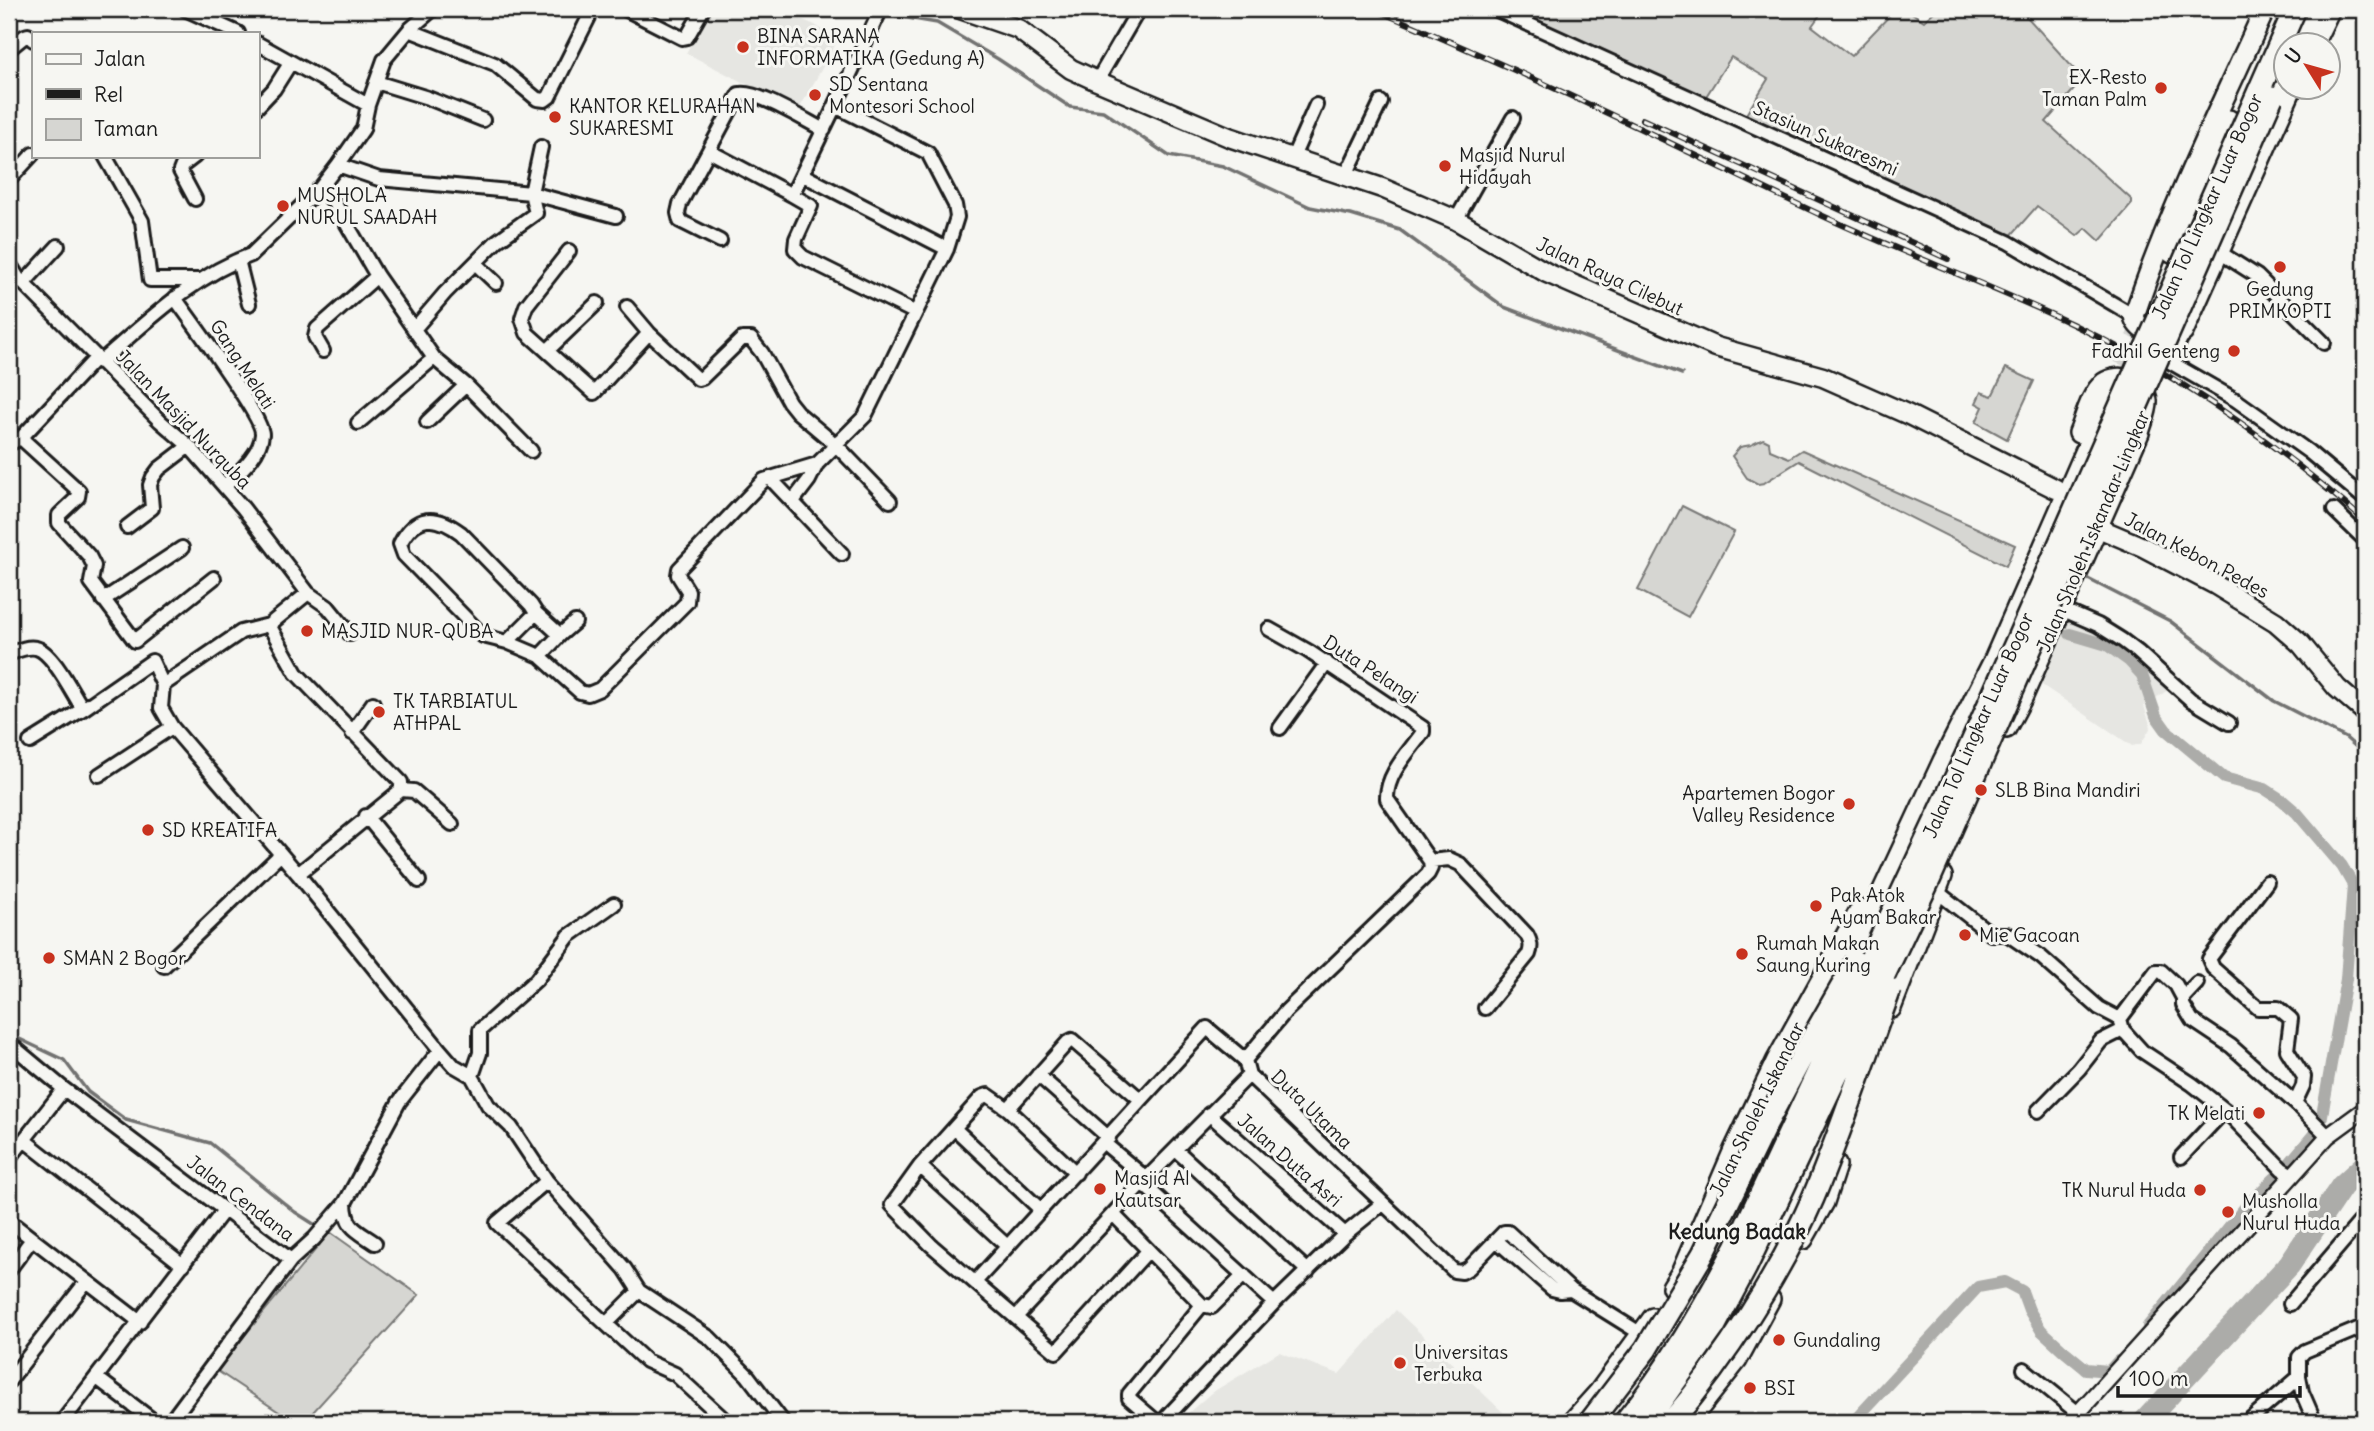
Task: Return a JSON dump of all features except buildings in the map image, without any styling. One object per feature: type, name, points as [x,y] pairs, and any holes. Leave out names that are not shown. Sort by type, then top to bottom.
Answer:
[{"type":"highway","points":[[2265,9],[2198,158],[2134,316],[2138,326],[2157,338],[2171,340],[2180,326],[2219,252],[2286,102]]},
{"type":"highway","points":[[2151,303],[2237,101],[2280,9]]},
{"type":"highway","name":"Jalan Tol Lingkar Luar Bogor","points":[[1625,1422],[1657,1382],[1695,1323],[1737,1247],[1920,833],[2295,9]]},
{"type":"highway","points":[[2304,32],[2315,9]]},
{"type":"highway","points":[[2319,32],[2330,9]]},
{"type":"highway","points":[[2180,326],[2273,102]]},
{"type":"highway","name":"Jalan Tol Lingkar Luar Bogor","points":[[1648,1422],[1714,1327],[1746,1267],[1933,884],[2273,102]]},
{"type":"highway","name":"Jalan Sholeh Iskandar Lingkar","points":[[1933,884],[2022,696],[2092,528],[2138,433],[2148,402],[2143,389],[2131,380],[2116,378],[2102,384],[2094,398],[2024,578],[1990,644],[1968,710]]},
{"type":"highway","points":[[2055,502],[2111,393]]},
{"type":"highway","points":[[2092,528],[2139,407]]},
{"type":"highway","name":"Jalan Sholeh Iskandar","points":[[1599,1422],[1650,1355],[1707,1260],[1849,965],[1920,833],[1968,710]]},
{"type":"highway","points":[[1590,1422],[1646,1349],[1703,1254],[1805,1051],[1920,833]]},
{"type":"highway","name":"Jalan Sholeh Iskandar","points":[[1572,1422],[1600,1392],[1643,1335],[1682,1271],[1734,1150],[1777,1060],[1871,891],[1920,833]]},
{"type":"highway","points":[[1688,1422],[1737,1360],[1824,1202],[1933,884]]},
{"type":"highway","points":[[1671,1422],[1727,1349],[1771,1278],[1812,1199],[1933,884]]},
{"type":"highway","points":[[1648,1422],[1742,1297],[1885,982],[1920,928]]},
{"type":"highway","points":[[1849,965],[1885,982]]},
{"type":"main road","name":"Jalan Raya Cilebut","points":[[960,9],[1018,29],[1071,69],[1097,81],[1230,137],[1382,187],[1456,220],[1559,278],[1716,347],[1822,377],[1909,415],[2055,502]]},
{"type":"main road","name":"Jalan Kebon Pedes","points":[[2092,528],[2143,547],[2214,584],[2276,621],[2301,644],[2337,688],[2365,712]]},
{"type":"street","points":[[185,9],[236,32]]},
{"type":"street","points":[[433,9],[409,30],[384,60],[368,105],[363,129],[321,187],[251,255],[175,298],[98,359],[15,441],[79,491],[78,497],[59,515],[59,523],[89,556],[94,566],[91,582],[103,600],[152,661],[163,685],[161,708],[172,727],[298,874],[440,1050],[453,1065],[472,1076],[488,1105],[511,1127],[547,1181],[625,1269],[639,1292],[710,1338],[748,1376],[783,1422]]},
{"type":"street","points":[[409,30],[495,64],[537,99],[545,100],[549,97],[593,9]]},
{"type":"street","points":[[625,9],[681,38],[687,37],[703,9]]},
{"type":"street","points":[[792,194],[881,9]]},
{"type":"street","points":[[1097,81],[1139,9]]},
{"type":"street","name":"Stasiun Sukaresmi","points":[[1495,9],[2008,242],[2134,316]]},
{"type":"street","points":[[9,49],[28,35],[32,39]]},
{"type":"street","points":[[259,44],[368,105]]},
{"type":"street","points":[[259,105],[274,89],[292,62]]},
{"type":"street","points":[[376,82],[428,98],[483,120]]},
{"type":"street","points":[[720,241],[680,221],[678,213],[680,204],[739,94],[743,92],[758,97],[824,131]]},
{"type":"street","points":[[1346,175],[1381,102]]},
{"type":"street","points":[[1293,157],[1316,105]]},
{"type":"street","points":[[793,501],[809,481],[817,464],[865,416],[947,248],[957,217],[955,205],[928,153],[835,106]]},
{"type":"street","points":[[1456,220],[1513,118]]},
{"type":"street","points":[[415,328],[445,293],[497,241],[536,213],[531,192],[541,147]]},
{"type":"street","points":[[709,150],[811,206]]},
{"type":"street","points":[[9,180],[32,155]]},
{"type":"street","points":[[106,158],[143,227],[150,280],[201,281]]},
{"type":"street","points":[[192,158],[180,171],[195,199]]},
{"type":"street","points":[[338,165],[379,178],[531,192],[617,216]]},
{"type":"street","points":[[803,175],[947,248]]},
{"type":"street","points":[[823,186],[796,239],[795,249],[803,257],[914,312]]},
{"type":"street","points":[[321,187],[334,202],[377,276],[434,358],[466,385],[531,451]]},
{"type":"street","points":[[23,283],[58,246]]},
{"type":"street","points":[[569,251],[526,306],[522,318],[527,333],[594,393],[649,333]]},
{"type":"street","points":[[2219,252],[2257,276],[2324,344]]},
{"type":"street","points":[[238,260],[249,304]]},
{"type":"street","points":[[476,264],[496,283]]},
{"type":"street","name":"Jalan Masjid Nurquba","points":[[9,266],[98,359],[189,446],[225,486],[308,593],[328,607],[350,634]]},
{"type":"street","points":[[323,351],[315,338],[317,329],[377,276]]},
{"type":"street","name":"Gang Melati","points":[[175,298],[239,390],[256,417],[262,433],[252,456],[225,486]]},
{"type":"street","points":[[548,350],[597,303]]},
{"type":"street","points":[[627,306],[649,333],[698,379],[742,339],[751,339],[762,353],[789,402],[836,445],[890,501]]},
{"type":"street","points":[[2180,326],[2171,362],[2236,400],[2309,452],[2365,499]]},
{"type":"street","points":[[358,423],[434,358]]},
{"type":"street","points":[[426,422],[466,385]]},
{"type":"street","points":[[127,527],[152,508],[150,485],[159,469],[189,446]]},
{"type":"street","points":[[560,635],[461,533],[449,524],[436,520],[413,524],[400,544],[404,555],[483,636],[507,642],[540,656],[580,692],[588,694],[600,689],[688,602],[688,591],[678,575],[682,564],[747,495],[764,480],[817,464]]},
{"type":"street","points":[[770,478],[842,554]]},
{"type":"street","points":[[2334,510],[2365,540]]},
{"type":"street","points":[[103,600],[183,548]]},
{"type":"street","points":[[135,641],[214,578]]},
{"type":"street","points":[[163,685],[241,632],[270,625],[308,593]]},
{"type":"street","points":[[2062,599],[2138,652],[2191,700],[2229,723]]},
{"type":"street","points":[[507,642],[536,613]]},
{"type":"street","points":[[540,656],[575,622]]},
{"type":"street","points":[[270,625],[296,673],[394,773],[401,782],[401,790]]},
{"type":"street","name":"Duta Pelangi","points":[[1269,629],[1327,663],[1423,728],[1423,732],[1391,778],[1387,799],[1430,861]]},
{"type":"street","points":[[9,654],[27,647],[39,648],[51,659],[83,709]]},
{"type":"street","points":[[30,742],[152,661]]},
{"type":"street","points":[[1280,728],[1327,663]]},
{"type":"street","points":[[352,733],[373,703]]},
{"type":"street","points":[[99,775],[172,727]]},
{"type":"street","points":[[298,874],[401,790],[414,791],[452,824]]},
{"type":"street","points":[[366,816],[419,881]]},
{"type":"street","points":[[164,966],[281,854]]},
{"type":"street","points":[[975,1282],[1207,1028],[1245,1060],[1286,1011],[1428,874],[1430,861],[1449,859],[1460,864],[1527,934],[1530,941],[1529,954],[1485,1008]]},
{"type":"street","points":[[2267,882],[2210,957],[2210,962],[2218,973],[2258,1008],[2278,1008],[2291,1019],[2287,1049],[2304,1077],[2303,1087],[2295,1103]]},
{"type":"street","points":[[1933,884],[1991,934],[2007,934],[2029,949],[2121,1024],[2142,1051],[2225,1110],[2283,1168]]},
{"type":"street","points":[[472,1076],[480,1054],[480,1030],[536,980],[569,936],[614,904]]},
{"type":"street","points":[[2038,1111],[2079,1069],[2101,1041],[2121,1024],[2156,971],[2161,971],[2183,998],[2183,1005],[2192,1020],[2231,1046],[2328,1136]]},
{"type":"street","points":[[2183,998],[2197,983]]},
{"type":"street","points":[[1008,1109],[1072,1040],[1141,1100]]},
{"type":"street","name":"Jalan Cendana","points":[[9,1044],[64,1089],[290,1260],[170,1422]]},
{"type":"street","points":[[290,1260],[314,1239],[345,1203],[399,1102],[440,1050]]},
{"type":"street","name":"Duta Utama","points":[[1245,1060],[1249,1076],[1454,1271],[1462,1272],[1469,1268],[1504,1232],[1512,1233],[1571,1290],[1643,1335]]},
{"type":"street","points":[[1038,1075],[1145,1181],[1275,1303]]},
{"type":"street","points":[[1016,1317],[1209,1114],[1249,1076]]},
{"type":"street","points":[[9,1159],[64,1089]]},
{"type":"street","points":[[1076,1173],[1008,1109],[990,1096],[984,1096],[920,1166],[892,1205],[931,1245],[1056,1352],[1148,1251]]},
{"type":"street","points":[[2024,1369],[2074,1418],[2283,1168],[2365,1109]]},
{"type":"street","points":[[2181,1157],[2225,1110]]},
{"type":"street","name":"Jalan Duta Asri","points":[[1209,1114],[1345,1234]]},
{"type":"street","points":[[954,1128],[1041,1210]]},
{"type":"street","points":[[24,1140],[183,1265]]},
{"type":"street","points":[[1176,1150],[1308,1271]]},
{"type":"street","points":[[920,1166],[1007,1246]]},
{"type":"street","points":[[547,1181],[497,1223],[646,1361],[675,1374],[727,1422]]},
{"type":"street","points":[[345,1203],[345,1216],[350,1225],[375,1242]]},
{"type":"street","points":[[1202,1304],[1129,1394],[1129,1398],[1159,1422],[1345,1234],[1383,1203]]},
{"type":"street","points":[[62,1422],[225,1209]]},
{"type":"street","points":[[1114,1215],[1202,1304],[1212,1307],[1244,1275]]},
{"type":"street","points":[[2290,1304],[2365,1216]]},
{"type":"street","points":[[9,1221],[139,1322]]},
{"type":"street","points":[[9,1270],[32,1239]]},
{"type":"street","points":[[9,1381],[86,1282]]},
{"type":"street","points":[[607,1323],[639,1292]]},
{"type":"street","points":[[2315,1422],[2299,1377],[2299,1357],[2305,1351],[2365,1326]]},
{"type":"street","points":[[2247,1422],[2299,1377]]},
{"type":"street","points":[[97,1378],[155,1422]]},
{"type":"shaded area","points":[[711,9],[777,9],[815,25],[838,40],[798,111],[686,53]]},
{"type":"shaded area","points":[[2063,616],[2099,630],[2152,670],[2168,690],[2144,706],[2151,727],[2141,744],[2132,746],[2036,681]]},
{"type":"shaded area","name":"Universitas Terbuka","points":[[1396,1310],[1513,1422],[1178,1422],[1211,1393],[1279,1352],[1339,1374]]},
{"type":"green space","points":[[1510,9],[1824,9],[1812,26],[1851,56],[1896,9],[1906,9],[1924,21],[1937,9],[2020,9],[2083,79],[2046,122],[2132,200],[2132,204],[2100,241],[2086,228],[2077,236],[2037,206],[2009,238],[1745,116],[1768,79],[1731,57],[1705,98]]},
{"type":"green space","points":[[2006,368],[2034,381],[2007,439],[1976,422],[1983,407],[1976,403],[1981,392],[1992,396]]},
{"type":"green space","points":[[1763,439],[1769,442],[1770,450],[1789,458],[1802,450],[2015,545],[2006,566],[1799,461],[1758,484],[1747,478],[1732,456],[1740,447]]},
{"type":"green space","points":[[1682,506],[1734,532],[1688,617],[1638,590]]},
{"type":"green space","points":[[330,1232],[419,1295],[304,1422],[294,1422],[216,1370]]},
{"type":"waterway","points":[[870,9],[937,23],[998,59],[1070,107],[1103,111],[1169,156],[1223,166],[1310,207],[1351,215],[1400,230],[1504,307],[1682,374]]},
{"type":"waterway","points":[[2086,578],[2170,621],[2274,701],[2346,738],[2365,755]]},
{"type":"waterway","points":[[2070,634],[2107,645],[2129,661],[2142,675],[2156,716],[2166,730],[2224,778],[2265,789],[2282,800],[2297,813],[2342,866],[2353,885],[2346,979],[2321,1121]]},
{"type":"waterway","points":[[9,1034],[64,1060],[88,1092],[126,1120],[210,1143],[295,1212],[320,1228]]},
{"type":"waterway","points":[[2288,1165],[2314,1134]]},
{"type":"waterway","points":[[2144,1422],[2289,1265],[2342,1186],[2365,1165]]},
{"type":"waterway","points":[[2148,1326],[2247,1205],[2279,1174]]},
{"type":"waterway","points":[[1853,1422],[1978,1287],[2005,1282],[2022,1291],[2041,1330],[2086,1369],[2109,1371],[2118,1361]]},
{"type":"tunnel","points":[[2111,392],[2151,303]]},
{"type":"railway","points":[[1374,9],[1563,92],[1823,216],[2041,310],[2112,344],[2225,412],[2297,464],[2365,521]]},
{"type":"railway","points":[[1642,119],[1948,259]]},
{"type":"place","name":"BINA SARANA INFORMATIKA (Gedung A)","points":[[743,47]]},
{"type":"place","name":"EX-Resto Taman Palm","points":[[2161,88]]},
{"type":"place","name":"SD Sentana Montesori School","points":[[815,95]]},
{"type":"place","name":"KANTOR KELURAHAN SUKARESMI","points":[[555,117]]},
{"type":"place","name":"Masjid Nurul Hidayah","points":[[1445,166]]},
{"type":"place","name":"MUSHOLA NURUL SAADAH","points":[[283,206]]},
{"type":"place","name":"Gedung PRIMKOPTI","points":[[2280,267]]},
{"type":"place","name":"Fadhil Genteng","points":[[2234,351]]},
{"type":"place","name":"MASJID NUR-QUBA","points":[[307,631]]},
{"type":"place","name":"TK TARBIATUL ATHPAL","points":[[379,712]]},
{"type":"place","name":"SLB Bina Mandiri","points":[[1981,790]]},
{"type":"place","name":"Apartemen Bogor Valley Residence","points":[[1849,804]]},
{"type":"place","name":"SD KREATIFA","points":[[148,830]]},
{"type":"place","name":"Pak Atok Ayam Bakar","points":[[1816,906]]},
{"type":"place","name":"Mie Gacoan","points":[[1965,935]]},
{"type":"place","name":"Rumah Makan Saung Kuring","points":[[1742,954]]},
{"type":"place","name":"SMAN 2 Bogor","points":[[49,958]]},
{"type":"place","name":"TK Melati","points":[[2259,1113]]},
{"type":"place","name":"Masjid Al Kautsar","points":[[1100,1189]]},
{"type":"place","name":"TK Nurul Huda","points":[[2200,1190]]},
{"type":"place","name":"Musholla Nurul Huda","points":[[2228,1212]]},
{"type":"place","name":"Gundaling","points":[[1779,1340]]},
{"type":"place","name":"Universitas Terbuka","points":[[1400,1363]]},
{"type":"place","name":"BSI","points":[[1750,1388]]},
{"type":"district","name":"Kedung Badak","points":[[1737,1231]]}]
